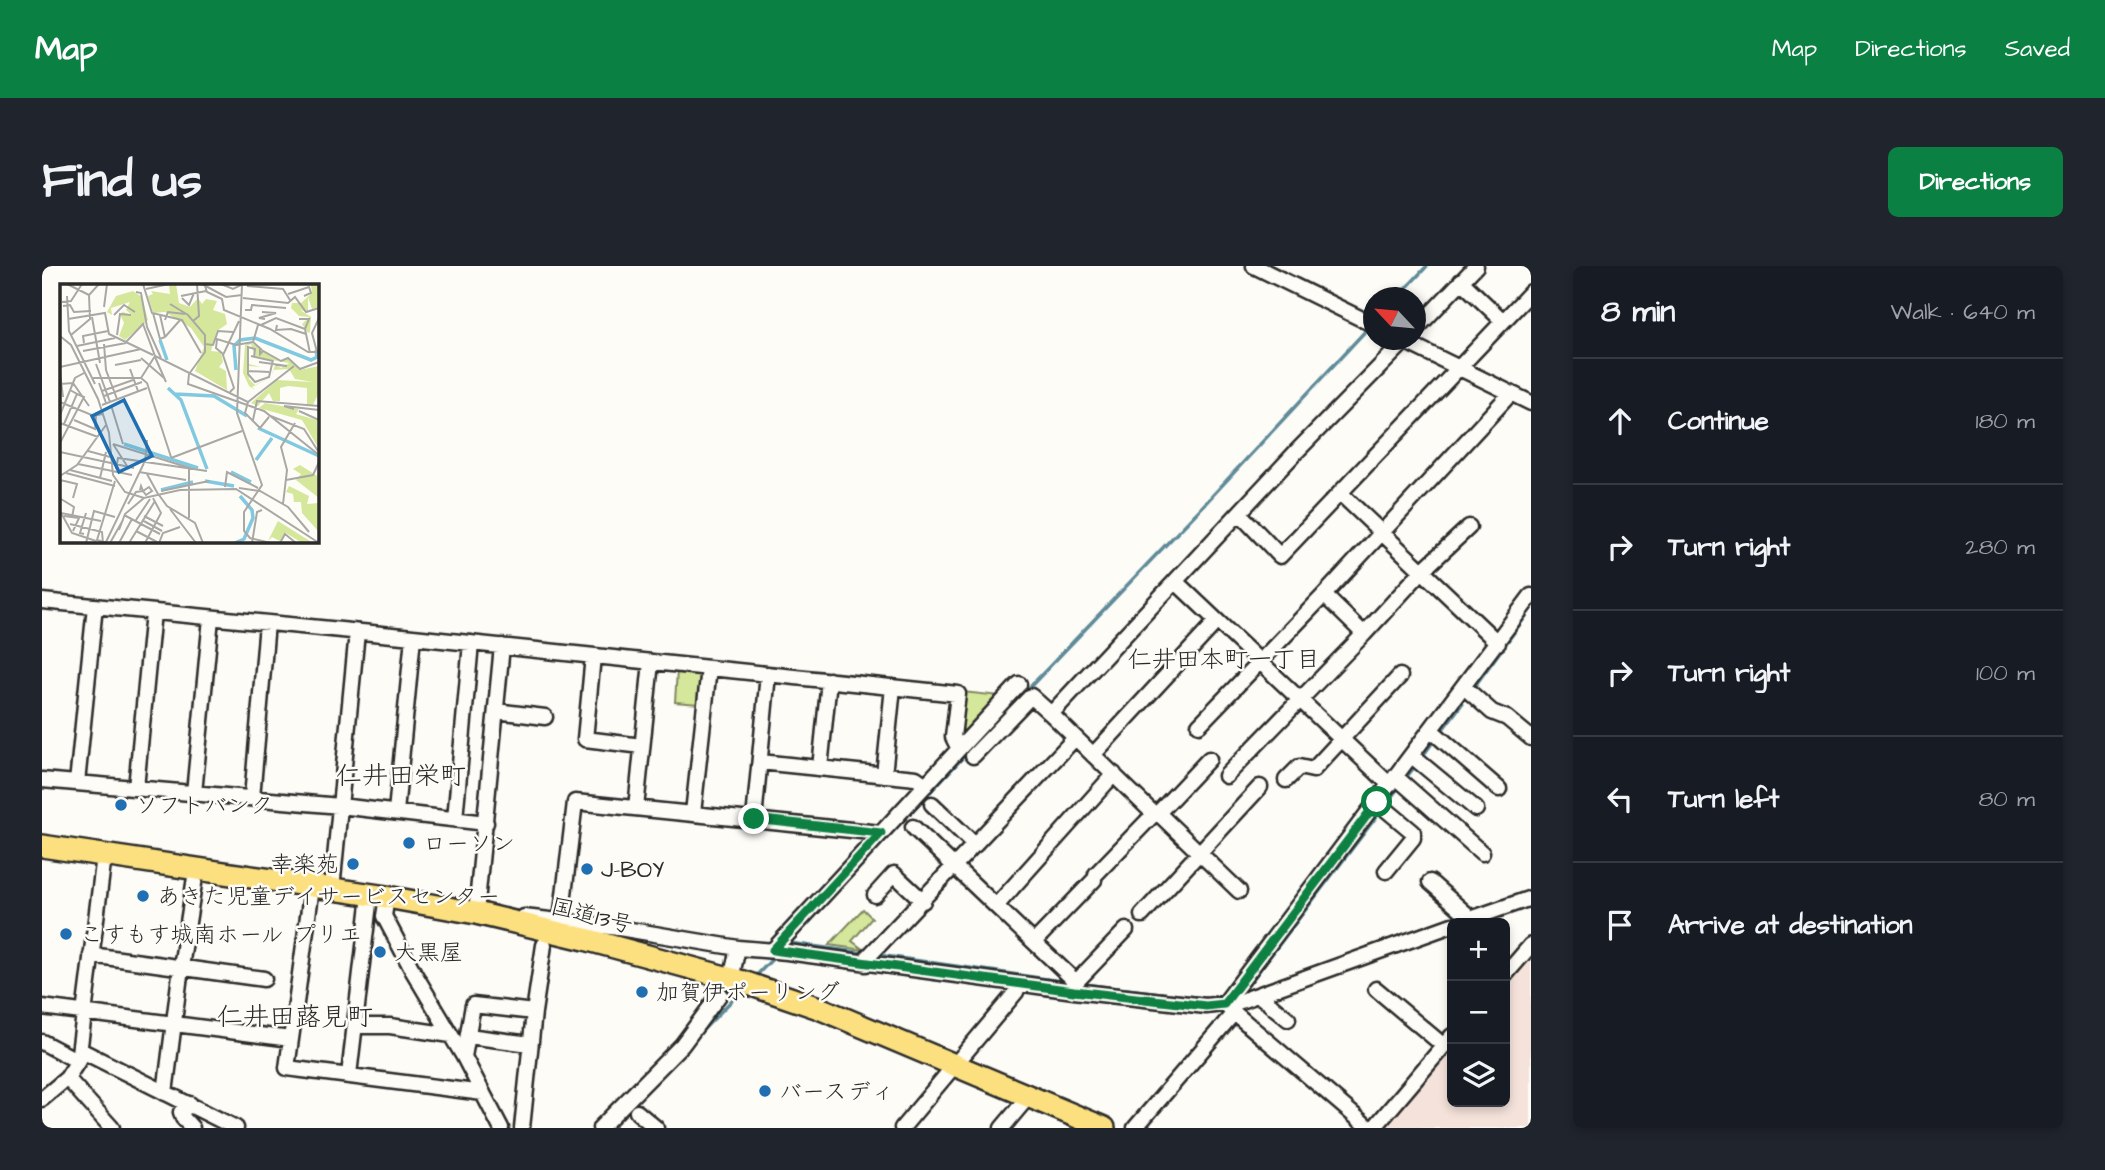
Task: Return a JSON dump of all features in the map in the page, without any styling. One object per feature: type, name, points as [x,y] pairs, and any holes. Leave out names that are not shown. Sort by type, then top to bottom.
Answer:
[{"type":"highway","name":"国道13号","points":[[42,846],[378,896],[476,913],[585,939],[819,1008],[1104,1128]]},
{"type":"street","points":[[1254,266],[1363,320]]},
{"type":"street","points":[[1426,318],[1475,266]]},
{"type":"street","points":[[1461,281],[1503,321]]},
{"type":"street","points":[[1239,513],[1280,556],[1531,292]]},
{"type":"street","points":[[1051,714],[1394,350]]},
{"type":"street","points":[[1425,350],[1531,403]]},
{"type":"street","points":[[1199,725],[1511,393]]},
{"type":"street","points":[[1340,493],[1497,643]]},
{"type":"street","points":[[1226,776],[1301,701],[1422,571],[1469,527]]},
{"type":"street","points":[[1176,582],[1341,739],[1482,853]]},
{"type":"street","points":[[1324,595],[1364,634]]},
{"type":"street","points":[[1135,1128],[1228,1009],[1377,802],[1530,599]]},
{"type":"street","points":[[42,601],[958,694],[953,737],[966,753]]},
{"type":"street","points":[[77,783],[95,606]]},
{"type":"street","points":[[136,788],[153,612]]},
{"type":"street","points":[[194,793],[211,618]]},
{"type":"street","points":[[1093,755],[1217,621]]},
{"type":"street","points":[[252,798],[267,623]]},
{"type":"street","points":[[357,632],[340,806],[287,1068],[483,1093]]},
{"type":"street","points":[[396,812],[413,637]]},
{"type":"street","points":[[455,819],[471,643]]},
{"type":"street","points":[[502,646],[476,913],[561,919],[738,948],[780,951],[1019,984],[1074,986],[1228,1009],[1372,1128],[1447,1042]]},
{"type":"street","points":[[593,656],[584,739],[642,746]]},
{"type":"street","points":[[636,808],[651,662]]},
{"type":"street","points":[[693,813],[709,668]]},
{"type":"street","points":[[754,819],[768,674]]},
{"type":"street","points":[[1286,780],[1299,767],[1313,769],[1400,676]]},
{"type":"street","points":[[820,768],[829,680]]},
{"type":"street","points":[[966,753],[1019,684]]},
{"type":"street","points":[[884,775],[893,687]]},
{"type":"street","points":[[1464,687],[1492,712],[1507,718],[1531,738]]},
{"type":"street","points":[[780,951],[926,785],[1031,696],[1239,891]]},
{"type":"street","points":[[496,711],[545,717]]},
{"type":"street","points":[[1431,730],[1499,789]]},
{"type":"street","points":[[866,964],[868,957],[1075,738]]},
{"type":"street","points":[[1412,756],[1476,810]]},
{"type":"street","points":[[1034,942],[1209,759]]},
{"type":"street","points":[[760,762],[916,778],[926,785]]},
{"type":"street","points":[[996,906],[1114,774]]},
{"type":"street","points":[[42,780],[340,806],[486,823]]},
{"type":"street","points":[[1142,915],[1259,788]]},
{"type":"street","points":[[561,919],[575,802],[881,833]]},
{"type":"street","points":[[1377,802],[1413,832],[1413,838],[1386,871]]},
{"type":"street","points":[[932,804],[975,845]]},
{"type":"street","points":[[913,827],[1034,942],[1074,986]]},
{"type":"street","points":[[42,1099],[68,1078],[79,1056],[104,856]]},
{"type":"street","points":[[165,1093],[196,871]]},
{"type":"street","points":[[876,895],[894,874],[923,901]]},
{"type":"street","points":[[1430,882],[1462,918]]},
{"type":"street","points":[[349,1075],[378,896]]},
{"type":"street","points":[[378,896],[384,916],[452,1035],[500,1128]]},
{"type":"street","points":[[1474,918],[1531,898]]},
{"type":"street","points":[[1228,1009],[1308,975],[1447,927]]},
{"type":"street","points":[[1074,986],[1126,930]]},
{"type":"street","points":[[522,1128],[544,945]]},
{"type":"street","points":[[1510,969],[1531,945]]},
{"type":"street","points":[[600,1128],[737,985],[738,948]]},
{"type":"street","points":[[92,954],[264,979]]},
{"type":"street","points":[[902,1128],[957,1065],[1016,992],[1019,984]]},
{"type":"street","points":[[1376,989],[1447,1040]]},
{"type":"street","points":[[1259,995],[1287,1019]]},
{"type":"street","points":[[464,1057],[473,1005],[534,1012]]},
{"type":"street","points":[[42,1007],[291,1039]]},
{"type":"street","points":[[355,1026],[390,1026],[452,1035]]},
{"type":"street","points":[[468,1036],[530,1044]]},
{"type":"street","points":[[42,1042],[190,1104],[236,1128]]},
{"type":"street","points":[[68,1078],[112,1128]]},
{"type":"street","points":[[1002,1128],[1023,1103],[1027,1094]]},
{"type":"street","points":[[190,1104],[181,1112],[191,1128]]},
{"type":"street","points":[[636,1112],[656,1128]]},
{"type":"shaded area","points":[[1531,953],[1531,1128],[1382,1128],[1447,1052],[1447,1107],[1510,1107],[1510,978]]},
{"type":"green space","points":[[677,670],[697,672],[701,679],[699,704],[675,702]]},
{"type":"green space","points":[[962,692],[1001,696],[967,732],[958,728]]},
{"type":"green space","points":[[863,909],[872,918],[852,941],[864,950],[829,945]]},
{"type":"waterway","points":[[1407,287],[1427,266]]},
{"type":"waterway","points":[[984,735],[1363,334]]},
{"type":"waterway","points":[[1474,687],[1526,616]]},
{"type":"waterway","points":[[1440,733],[1462,704]]},
{"type":"waterway","points":[[1422,757],[1433,742]]},
{"type":"waterway","points":[[875,850],[969,751]]},
{"type":"waterway","points":[[1405,779],[1416,765]]},
{"type":"waterway","points":[[1386,804],[1399,787]]},
{"type":"waterway","points":[[1242,993],[1380,812]]},
{"type":"waterway","points":[[789,943],[864,953]]},
{"type":"waterway","points":[[755,977],[776,955]]},
{"type":"waterway","points":[[878,955],[1068,982]]},
{"type":"waterway","points":[[1082,984],[1213,999]]},
{"type":"waterway","points":[[696,1037],[742,990]]},
{"type":"place","name":"ソフトバンク","points":[[121,805]]},
{"type":"place","name":"ローソン","points":[[409,843]]},
{"type":"place","name":"幸楽苑","points":[[353,864]]},
{"type":"place","name":"J-BOY","points":[[587,869]]},
{"type":"place","name":"あきた児童デイサービスセンター","points":[[143,896]]},
{"type":"place","name":"こすもす城南ホール プリエ","points":[[66,934]]},
{"type":"place","name":"大黒屋","points":[[380,952]]},
{"type":"place","name":"加賀伊ポーリング","points":[[642,992]]},
{"type":"place","name":"バースディ","points":[[765,1091]]},
{"type":"district","name":"仁井田本町一丁目","points":[[1224,659]]},
{"type":"district","name":"仁井田栄町","points":[[401,775]]},
{"type":"district","name":"仁井田蕗見町","points":[[295,1016]]},
{"type":"route","points":[[754,819],[881,833],[773,950],[1206,1006],[1224,1004],[1377,802]]}]
